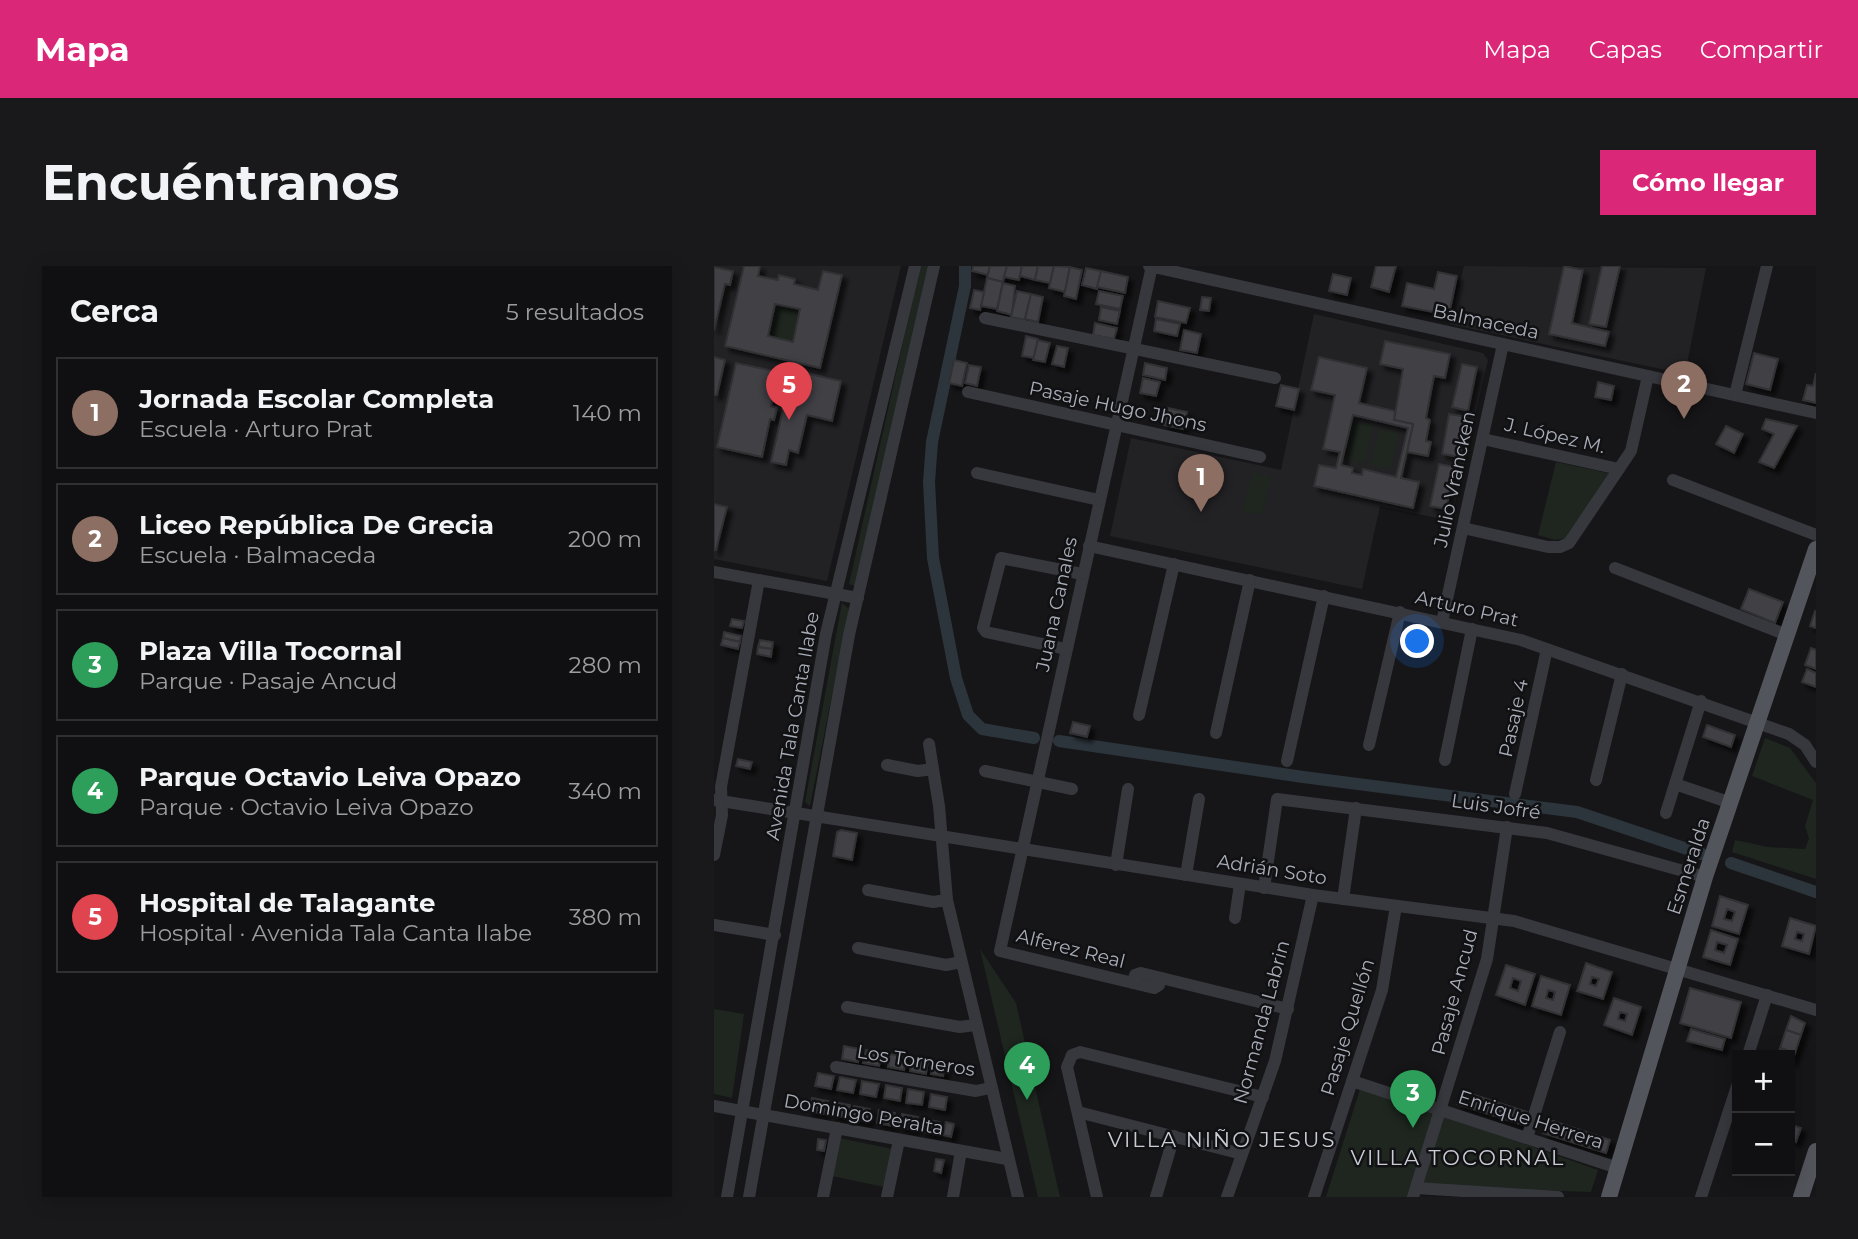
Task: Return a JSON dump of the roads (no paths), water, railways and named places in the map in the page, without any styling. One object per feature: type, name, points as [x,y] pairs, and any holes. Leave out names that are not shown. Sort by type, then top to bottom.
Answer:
[{"type":"main road","name":"Esmeralda","points":[[1609,1197],[1705,877],[1816,549]]},
{"type":"main road","points":[[1801,1197],[1816,1151]]},
{"type":"street","name":"Avenida Tala Canta Ilabe","points":[[727,1197],[826,634],[915,266]]},
{"type":"street","name":"Avenida Tala Canta Ilabe","points":[[749,1197],[858,598],[933,266]]},
{"type":"street","name":"Balmaceda","points":[[1150,266],[1816,413]]},
{"type":"street","name":"Juana Canales","points":[[1000,951],[1150,266]]},
{"type":"street","points":[[1735,395],[1767,266]]},
{"type":"street","points":[[985,317],[1275,378]]},
{"type":"street","name":"Julio Vrancken","points":[[1442,622],[1503,344]]},
{"type":"street","points":[[1463,528],[1548,547],[1565,545],[1575,536],[1637,437],[1648,376]]},
{"type":"street","name":"Pasaje Hugo Jhons","points":[[968,392],[1260,457]]},
{"type":"street","name":"J. López M.","points":[[1483,439],[1619,469]]},
{"type":"street","points":[[977,473],[1099,500]]},
{"type":"street","points":[[1673,480],[1816,535]]},
{"type":"street","name":"Arturo Prat","points":[[1089,546],[1400,612],[1547,649],[1757,722],[1800,741],[1816,762]]},
{"type":"street","points":[[1066,649],[986,632],[983,628],[1001,558],[1082,574]]},
{"type":"street","points":[[1139,715],[1174,564]]},
{"type":"street","points":[[1615,568],[1787,635]]},
{"type":"street","points":[[714,572],[858,598]]},
{"type":"street","points":[[714,855],[718,800],[759,580]]},
{"type":"street","points":[[1216,733],[1250,580]]},
{"type":"street","points":[[1287,761],[1324,596]]},
{"type":"street","points":[[1370,745],[1400,612]]},
{"type":"street","points":[[1445,760],[1472,629]]},
{"type":"street","name":"Pasaje 4","points":[[1515,794],[1547,649]]},
{"type":"street","points":[[1596,780],[1622,674]]},
{"type":"street","points":[[1666,813],[1701,701]]},
{"type":"street","points":[[929,744],[942,837],[947,900],[1018,1197]]},
{"type":"street","points":[[887,765],[918,771],[933,769]]},
{"type":"street","points":[[985,771],[1072,789]]},
{"type":"street","points":[[1675,785],[1731,803]]},
{"type":"street","points":[[1116,864],[1128,789]]},
{"type":"street","points":[[1186,876],[1199,799]]},
{"type":"street","name":"Luis Jofré","points":[[1265,888],[1277,799],[1507,827],[1578,839],[1705,877]]},
{"type":"street","name":"Adrián Soto","points":[[718,800],[796,815],[1186,876],[1494,918],[1541,927],[1816,1010]]},
{"type":"street","points":[[1343,899],[1356,808]]},
{"type":"street","name":"Pasaje Ancud","points":[[1415,1192],[1481,980],[1494,918],[1507,827]]},
{"type":"street","points":[[1235,918],[1240,884]]},
{"type":"street","points":[[868,890],[933,902],[947,900]]},
{"type":"street","name":"Normanda Labrin","points":[[1227,1197],[1263,1097],[1288,1009],[1313,895]]},
{"type":"street","name":"Pasaje Quellón","points":[[1314,1197],[1382,990],[1396,906]]},
{"type":"street","points":[[714,925],[775,936]]},
{"type":"street","points":[[858,948],[946,965],[961,962]]},
{"type":"street","name":"Alferez Real","points":[[1000,951],[1156,988],[1161,978],[1288,1009]]},
{"type":"street","points":[[1750,1050],[1767,995]]},
{"type":"street","points":[[847,1007],[960,1027],[975,1025]]},
{"type":"street","points":[[1527,1138],[1560,1032]]},
{"type":"street","points":[[1097,1197],[1066,1064],[1072,1055],[1080,1052],[1263,1097]]},
{"type":"street","name":"Los Torneros","points":[[836,1066],[976,1091],[990,1088]]},
{"type":"street","name":"Enrique Herrera","points":[[1352,1081],[1618,1168]]},
{"type":"street","points":[[1701,1197],[1732,1101]]},
{"type":"street","name":"Domingo Peralta","points":[[714,1106],[1007,1159]]},
{"type":"street","points":[[1078,1112],[1242,1154]]},
{"type":"street","points":[[823,1197],[837,1128]]},
{"type":"street","points":[[1156,1197],[1174,1136]]},
{"type":"street","points":[[887,1197],[899,1140]]},
{"type":"street","points":[[953,1197],[961,1151]]},
{"type":"street","points":[[1415,1192],[1558,1197]]},
{"type":"waterway","points":[[965,266],[965,286],[932,442],[929,482],[933,558],[956,678],[968,715],[982,729],[1034,738]]},
{"type":"waterway","points":[[1059,741],[1303,777],[1577,812],[1702,854]]},
{"type":"waterway","points":[[1731,863],[1816,892]]},
{"type":"place","name":"Liceo República De Grecia","points":[[1684,419]]},
{"type":"place","name":"Hospital de Talagante","points":[[789,420]]},
{"type":"place","name":"Jornada Escolar Completa","points":[[1201,512]]},
{"type":"place","name":"Parque Octavio Leiva Opazo","points":[[1027,1100]]},
{"type":"place","name":"Plaza Villa Tocornal","points":[[1413,1128]]},
{"type":"district","name":"VILLA NIÑO JESUS","points":[[1222,1140]]},
{"type":"district","name":"VILLA TOCORNAL","points":[[1458,1158]]}]
